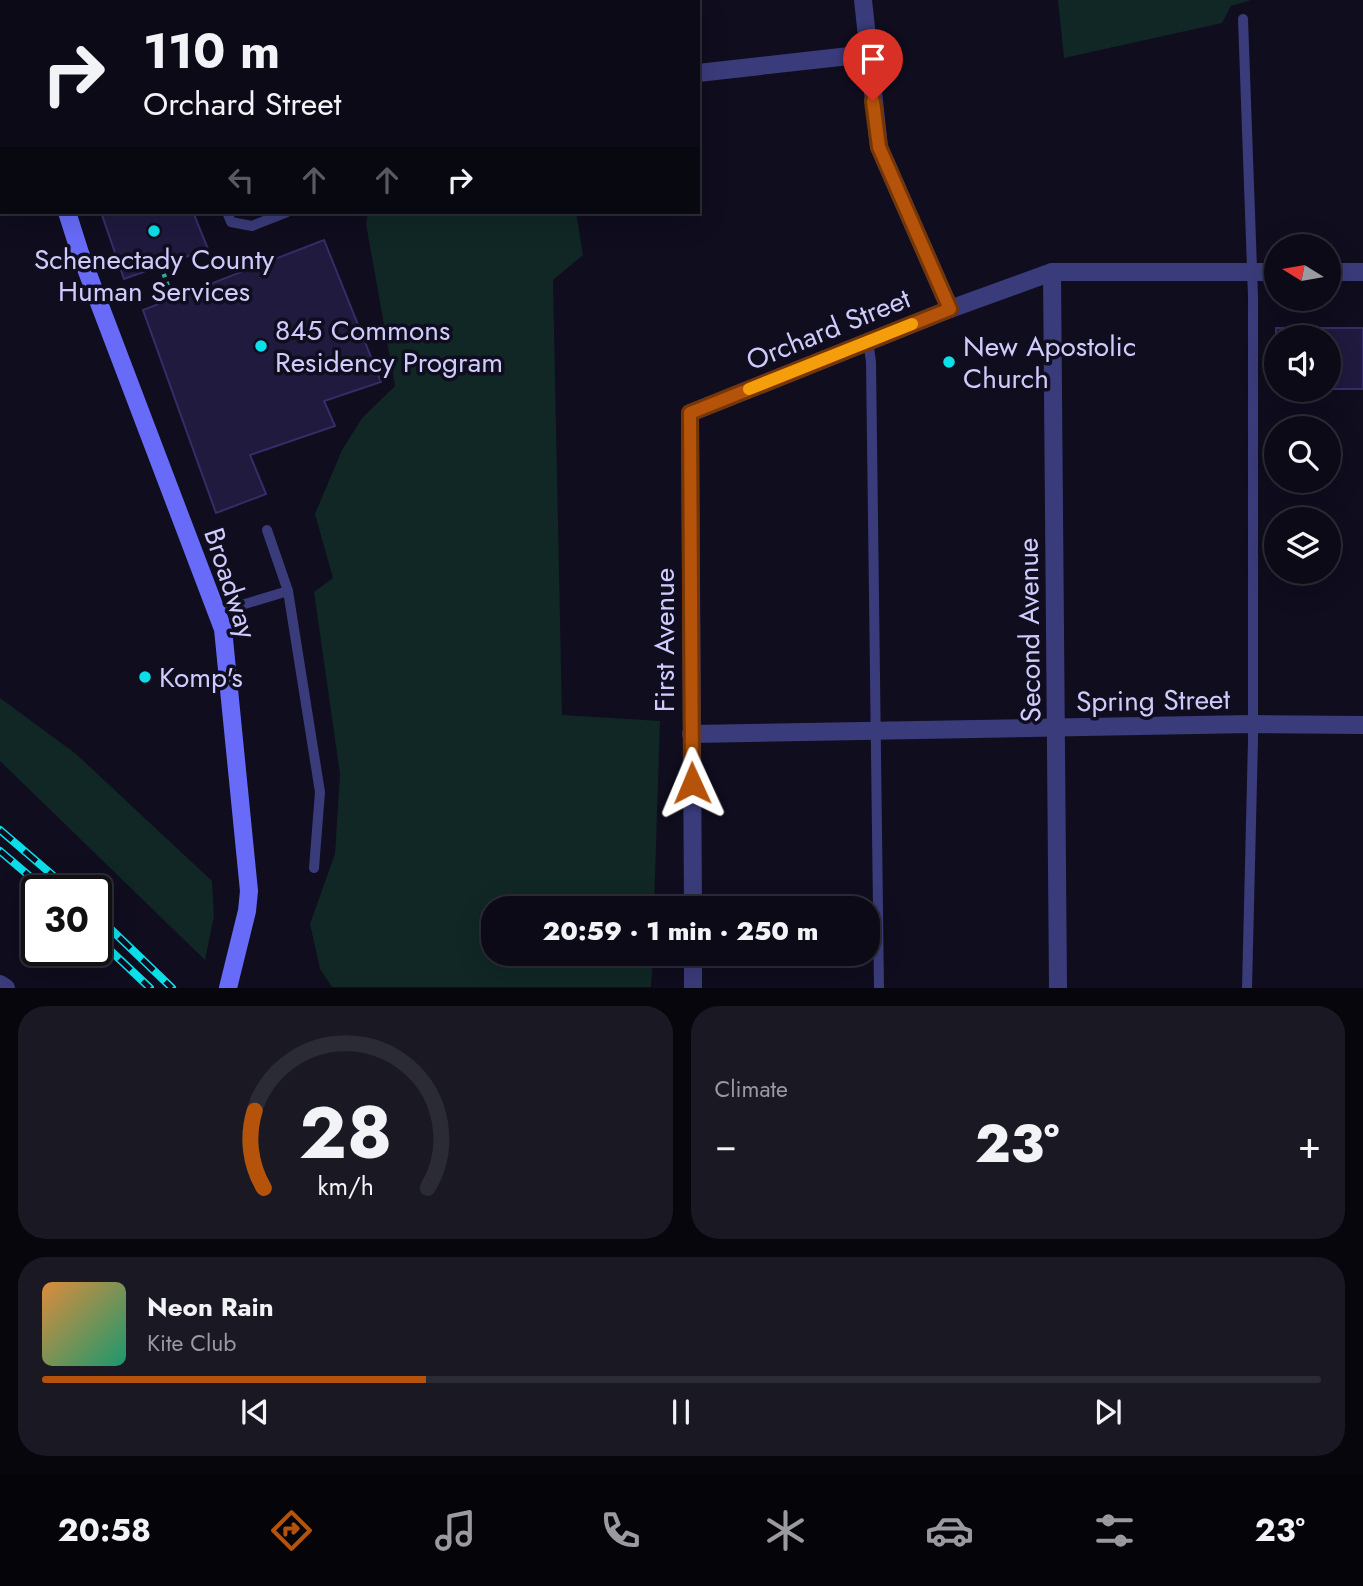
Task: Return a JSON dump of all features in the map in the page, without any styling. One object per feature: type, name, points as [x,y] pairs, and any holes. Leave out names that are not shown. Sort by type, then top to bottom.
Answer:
[{"type":"main road","name":"Broadway","points":[[68,214],[218,612],[226,644],[249,891],[247,911],[228,988]]},
{"type":"street","points":[[863,0],[879,147],[950,309]]},
{"type":"street","points":[[700,73],[867,54]]},
{"type":"street","name":"Orchard Street","points":[[690,413],[950,309],[1052,272],[1264,272]]},
{"type":"street","name":"Second Avenue","points":[[1052,272],[1058,988]]},
{"type":"street","points":[[1341,272],[1363,272]]},
{"type":"street","name":"First Avenue","points":[[690,413],[693,896]]},
{"type":"street","name":"Spring Street","points":[[691,734],[1251,724],[1363,725]]},
{"type":"street","points":[[693,966],[693,988]]},
{"type":"street","points":[[0,984],[6,988]]},
{"type":"lane","points":[[1243,19],[1253,296],[1253,740],[1247,988]]},
{"type":"lane","points":[[229,214],[231,222],[252,226],[282,214]]},
{"type":"lane","points":[[869,341],[879,988]]},
{"type":"lane","points":[[267,530],[288,591],[320,792],[314,868]]},
{"type":"lane","points":[[218,612],[288,591]]},
{"type":"path","points":[[161,266],[172,298]]},
{"type":"green space","points":[[1058,0],[1251,0],[1231,6],[1222,23],[1064,58]]},
{"type":"green space","points":[[368,214],[576,214],[583,255],[553,280],[562,715],[660,721],[654,896],[481,896],[481,966],[652,966],[651,987],[332,987],[320,969],[310,924],[335,854],[340,774],[314,592],[333,578],[315,514],[342,450],[362,418],[395,386],[366,224]]},
{"type":"green space","points":[[0,698],[76,754],[212,881],[214,916],[205,960],[0,761]]},
{"type":"building","name":"Schenectady County Human Services","points":[[102,214],[194,214],[208,249],[124,279]]},
{"type":"building","name":"845 Commons Residency Program","points":[[324,240],[381,382],[324,401],[335,426],[250,455],[266,494],[216,513],[143,310]]},
{"type":"building","points":[[1341,328],[1363,328],[1363,389],[1341,389]]},
{"type":"railway","points":[[0,830],[52,875]]},
{"type":"railway","points":[[0,851],[28,875]]},
{"type":"railway","points":[[112,930],[172,988]]},
{"type":"railway","points":[[112,952],[150,988]]},
{"type":"slow traffic","points":[[749,389],[912,324]]},
{"type":"place","name":"Schenectady County Human Services","points":[[154,231]]},
{"type":"place","name":"845 Commons Residency Program","points":[[261,346]]},
{"type":"place","name":"New Apostolic Church","points":[[949,362]]},
{"type":"place","name":"Komp's","points":[[145,677]]},
{"type":"route","points":[[692,783],[690,413],[950,309],[879,147],[873,101]]}]
